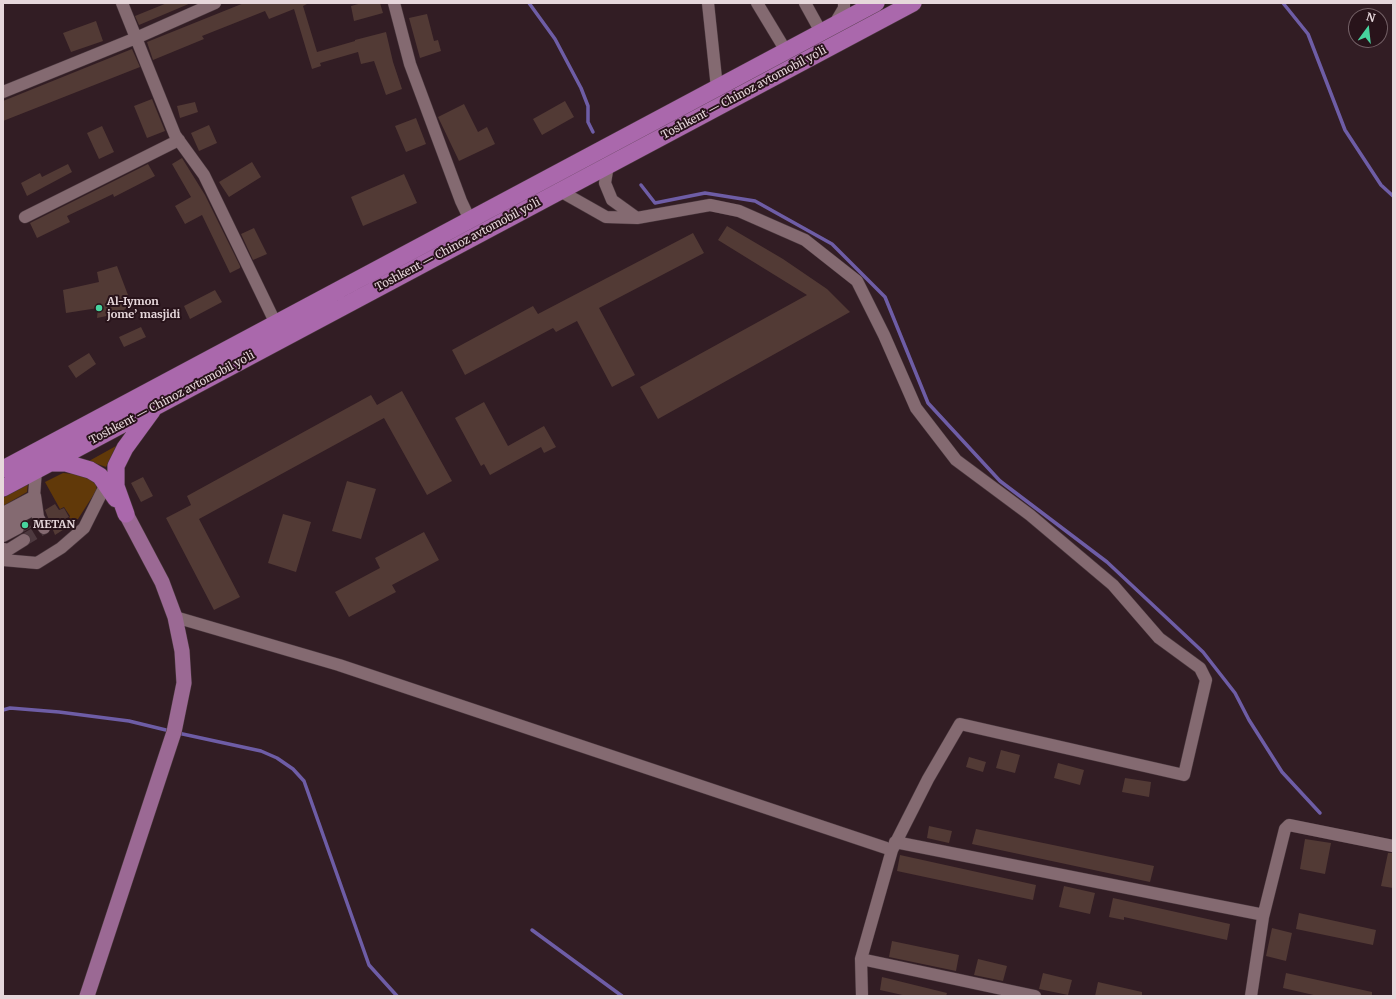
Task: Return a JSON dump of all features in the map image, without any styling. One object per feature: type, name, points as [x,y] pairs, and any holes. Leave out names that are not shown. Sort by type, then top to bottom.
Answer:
[{"type":"highway","name":"Toshkent — Chinoz avtomobil yoʻli","points":[[3,469],[876,3]]},
{"type":"highway","name":"Toshkent — Chinoz avtomobil yoʻli","points":[[3,488],[913,3]]},
{"type":"highway","points":[[314,304],[309,309],[308,314],[310,318],[316,321]]},
{"type":"highway","points":[[126,514],[116,486],[116,466],[125,448],[156,406]]},
{"type":"highway","points":[[43,467],[66,463],[81,466],[100,476],[126,514]]},
{"type":"main road","points":[[87,996],[175,730],[184,683],[182,651],[175,617],[162,582],[126,514]]},
{"type":"street","points":[[122,3],[176,135],[204,175],[276,324]]},
{"type":"street","points":[[3,92],[136,38],[215,3]]},
{"type":"street","points":[[394,3],[415,79],[461,201],[470,220]]},
{"type":"street","points":[[708,3],[717,88]]},
{"type":"street","points":[[757,3],[786,51]]},
{"type":"street","points":[[805,3],[828,29],[844,8],[844,3]]},
{"type":"street","points":[[25,217],[179,140]]},
{"type":"street","points":[[608,165],[605,183],[612,200],[637,218]]},
{"type":"street","points":[[560,191],[606,217],[637,218],[710,205],[739,212],[805,240],[857,281],[884,335],[916,408],[956,460],[1030,515],[1113,585],[1159,638],[1200,668],[1206,680],[1184,775],[960,724],[893,846],[861,959],[862,996]]},
{"type":"street","points":[[3,560],[37,563],[61,548],[84,528],[116,466]]},
{"type":"street","points":[[3,525],[33,510],[35,496],[43,467]]},
{"type":"street","points":[[3,513],[35,496]]},
{"type":"street","points":[[35,496],[38,517],[44,528]]},
{"type":"street","points":[[3,536],[18,528]]},
{"type":"street","points":[[3,549],[8,550],[24,540]]},
{"type":"street","points":[[175,617],[339,665],[893,846],[1259,914],[1263,917]]},
{"type":"street","points":[[1255,995],[1263,917],[1285,829],[1288,824],[1393,846]]},
{"type":"street","points":[[861,959],[1035,996]]},
{"type":"shaded area","points":[[116,446],[106,467],[89,461]]},
{"type":"shaded area","points":[[63,473],[87,477],[97,483],[96,491],[78,519],[68,521],[70,516],[64,507],[60,509],[45,482]]},
{"type":"shaded area","points":[[28,484],[27,492],[3,506],[3,498]]},
{"type":"building","points":[[167,3],[191,3],[139,25],[135,16]]},
{"type":"building","points":[[244,3],[309,3],[303,6],[317,52],[386,32],[393,62],[402,89],[386,95],[374,61],[361,64],[358,52],[320,63],[321,66],[312,69],[294,9],[269,19],[265,11],[202,36],[204,39],[153,60],[147,42]]},
{"type":"building","points":[[362,3],[380,3],[383,13],[354,21],[351,6]]},
{"type":"building","points":[[427,14],[434,41],[438,40],[441,51],[420,58],[409,18]]},
{"type":"building","points":[[96,21],[103,41],[71,52],[63,33]]},
{"type":"building","points":[[132,49],[140,67],[3,121],[3,101]]},
{"type":"building","points":[[152,99],[165,131],[147,138],[134,106]]},
{"type":"building","points":[[565,101],[574,117],[542,135],[533,119]]},
{"type":"building","points":[[195,102],[198,112],[180,118],[177,106]]},
{"type":"building","points":[[464,104],[478,132],[487,127],[495,144],[459,161],[438,117]]},
{"type":"building","points":[[416,118],[426,144],[406,152],[395,126]]},
{"type":"building","points":[[209,125],[217,143],[199,151],[191,133]]},
{"type":"building","points":[[102,126],[114,152],[99,159],[87,133]]},
{"type":"building","points":[[182,158],[205,195],[240,266],[240,268],[230,273],[202,215],[185,224],[175,206],[191,197],[172,164]]},
{"type":"building","points":[[252,162],[261,177],[229,197],[219,182]]},
{"type":"building","points":[[68,164],[72,172],[27,196],[21,183],[40,173],[42,177]]},
{"type":"building","points":[[148,164],[155,176],[114,197],[113,194],[67,216],[70,222],[37,238],[30,223]]},
{"type":"building","points":[[404,174],[417,203],[363,226],[351,197]]},
{"type":"building","points":[[727,226],[783,259],[827,289],[850,312],[658,419],[640,387],[807,295],[718,240]]},
{"type":"building","points":[[254,228],[267,254],[253,260],[241,234]]},
{"type":"building","points":[[693,233],[704,253],[599,308],[635,375],[612,387],[577,321],[556,332],[553,328],[465,375],[452,350],[533,306],[538,314]]},
{"type":"building","points":[[117,266],[131,303],[121,313],[97,318],[98,308],[66,313],[63,290],[99,282],[97,272]]},
{"type":"building","points":[[215,290],[222,302],[190,319],[184,306]]},
{"type":"building","points":[[141,327],[146,337],[124,347],[119,337]]},
{"type":"building","points":[[89,353],[96,364],[76,378],[68,366]]},
{"type":"building","points":[[402,391],[452,481],[427,495],[384,418],[199,519],[240,597],[214,610],[166,518],[191,505],[187,496],[371,395],[377,405]]},
{"type":"building","points":[[484,402],[508,446],[544,426],[556,447],[544,453],[541,447],[490,475],[484,464],[481,466],[455,418]]},
{"type":"building","points":[[143,477],[153,496],[141,502],[131,483]]},
{"type":"building","points":[[347,481],[376,489],[361,539],[332,531]]},
{"type":"building","points":[[55,504],[59,510],[64,508],[69,517],[65,519],[69,526],[55,535],[45,510]]},
{"type":"building","points":[[283,514],[311,522],[296,572],[268,563]]},
{"type":"building","points":[[424,532],[439,560],[392,585],[396,592],[349,617],[335,592],[380,568],[375,558]]},
{"type":"building","points":[[1001,750],[1020,755],[1015,773],[996,768]]},
{"type":"building","points":[[969,757],[986,762],[983,772],[966,767]]},
{"type":"building","points":[[1058,763],[1084,770],[1080,785],[1054,778]]},
{"type":"building","points":[[1125,778],[1151,782],[1149,797],[1122,792]]},
{"type":"building","points":[[929,826],[952,831],[949,843],[927,838]]},
{"type":"building","points":[[976,829],[1154,866],[1150,882],[972,844]]},
{"type":"building","points":[[1305,839],[1331,843],[1325,874],[1300,869]]},
{"type":"building","points":[[1388,853],[1393,853],[1393,888],[1381,886]]},
{"type":"building","points":[[900,855],[1036,885],[1033,900],[897,871]]},
{"type":"building","points":[[1064,886],[1095,893],[1090,914],[1059,907]]},
{"type":"building","points":[[1113,898],[1230,924],[1227,940],[1124,917],[1124,920],[1109,917]]},
{"type":"building","points":[[1299,913],[1376,930],[1373,945],[1296,929]]},
{"type":"building","points":[[1272,928],[1292,933],[1286,961],[1266,956]]},
{"type":"building","points":[[892,941],[959,955],[956,971],[889,957]]},
{"type":"building","points":[[978,959],[1007,966],[1003,981],[974,975]]},
{"type":"building","points":[[1043,973],[1072,980],[1068,995],[1039,989]]},
{"type":"building","points":[[1286,973],[1372,992],[1372,996],[1318,996],[1283,988]]},
{"type":"building","points":[[882,977],[947,993],[946,996],[907,996],[880,990]]},
{"type":"building","points":[[1098,982],[1142,992],[1142,996],[1095,996]]},
{"type":"waterway","points":[[529,3],[555,39],[581,88],[588,106],[588,122],[593,132]]},
{"type":"waterway","points":[[1283,3],[1308,34],[1345,130],[1381,185],[1393,196]]},
{"type":"waterway","points":[[641,185],[655,203],[705,193],[755,201],[832,244],[885,297],[928,403],[1000,481],[1107,562],[1203,652],[1235,693],[1249,720],[1282,772],[1320,813]]},
{"type":"waterway","points":[[3,710],[10,708],[59,712],[129,721],[170,731]]},
{"type":"waterway","points":[[178,733],[261,751],[277,758],[293,769],[304,781],[369,965],[397,996]]},
{"type":"waterway","points":[[532,930],[622,996]]},
{"type":"tunnel","points":[[18,528],[38,517]]},
{"type":"tunnel","points":[[24,540],[44,528]]},
{"type":"place","name":"Al-Iymon jome’ masjidi","points":[[99,308]]},
{"type":"place","name":"METAN","points":[[25,525]]}]
